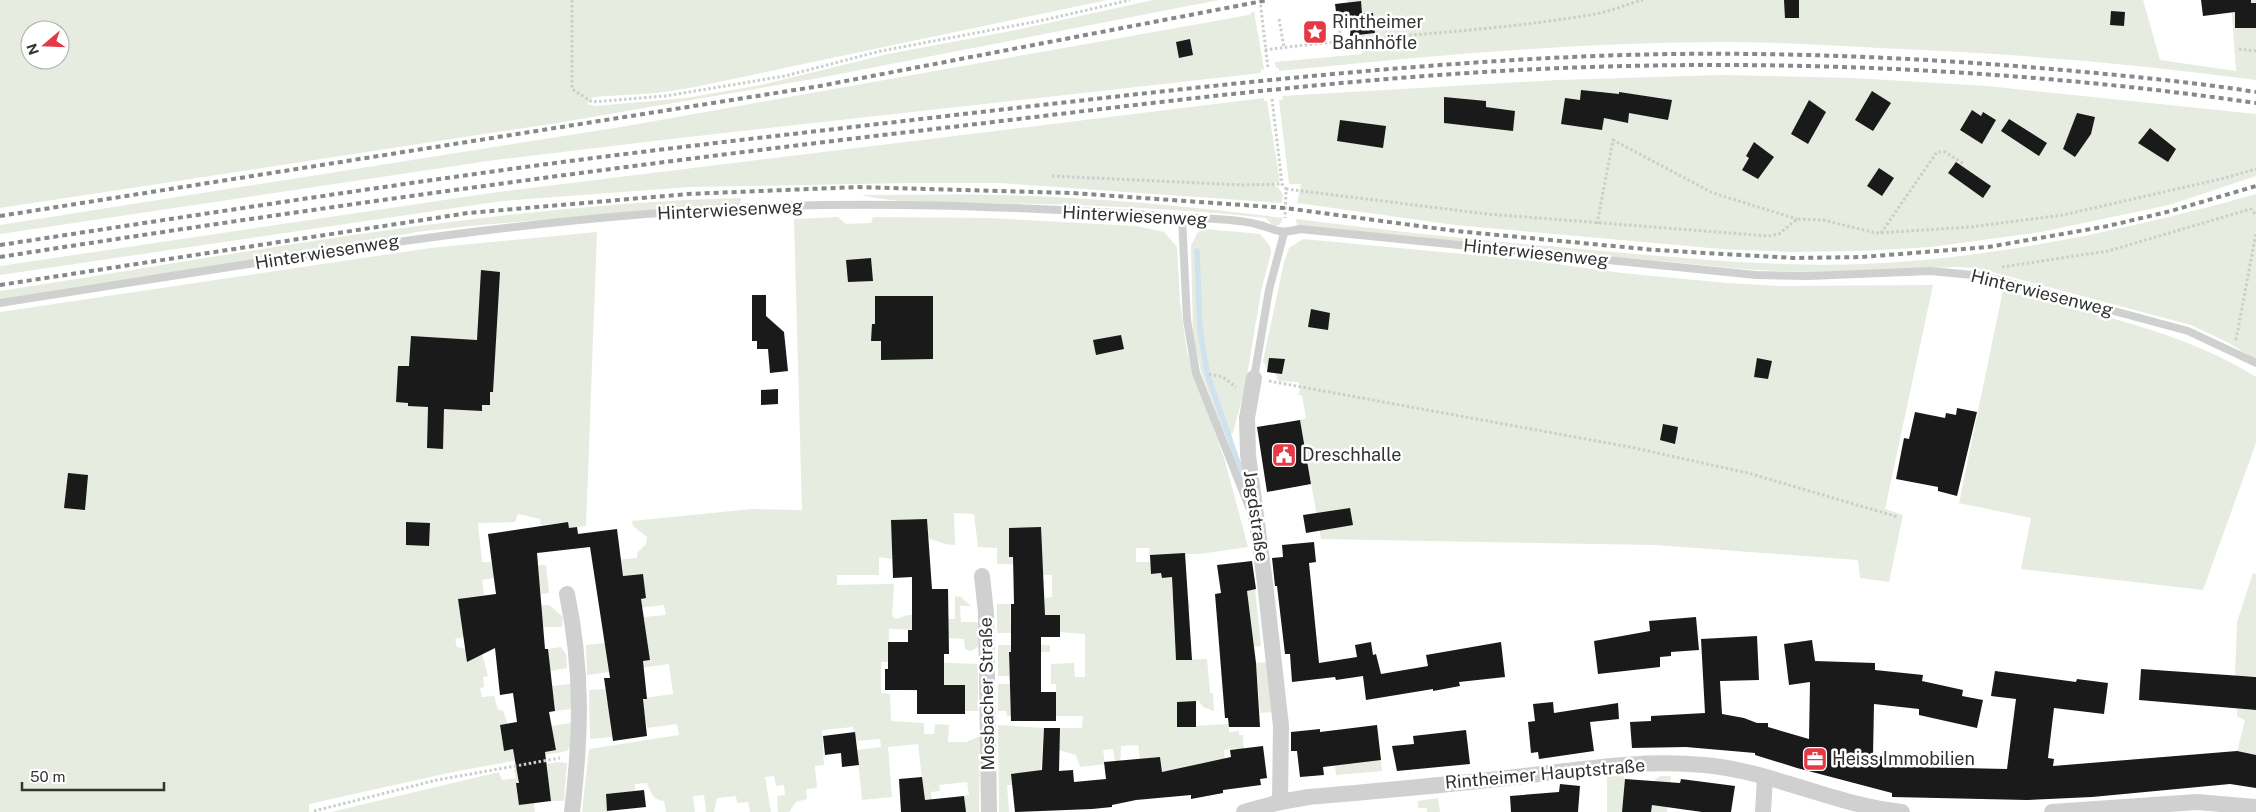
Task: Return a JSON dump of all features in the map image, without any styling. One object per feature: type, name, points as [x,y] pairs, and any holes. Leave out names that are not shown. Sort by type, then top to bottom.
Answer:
[{"type":"street","name":"Jagdstraße","points":[[1252,385],[1247,418],[1248,455],[1281,726],[1280,802]]},
{"type":"street","name":"Mosbacher Straße","points":[[982,576],[986,613],[989,812]]},
{"type":"street","points":[[567,594],[578,671],[580,712],[578,760],[572,812]]},
{"type":"street","name":"Rintheimer Hauptstraße","points":[[1253,811],[1280,802],[1500,779],[1614,764],[1703,765],[1736,769],[1850,803],[1902,812]]},
{"type":"street","points":[[1763,812],[1765,777]]},
{"type":"street","points":[[2052,812],[2197,802],[2256,807]]},
{"type":"lane","name":"Hinterwiesenweg","points":[[0,303],[470,231],[647,214],[823,205],[978,208],[1182,218],[1257,224],[1273,231],[1284,233],[1300,229],[1756,275],[1809,276],[1930,272],[1984,276],[2188,331],[2256,363]]},
{"type":"lane","points":[[1182,218],[1187,320],[1196,373],[1242,486],[1258,533]]},
{"type":"lane","name":"Jagdstraße","points":[[1252,385],[1269,290],[1284,233]]},
{"type":"path","points":[[572,0],[572,89],[592,102],[665,96],[785,76],[881,51],[1044,20],[1130,0]]},
{"type":"path","points":[[1260,0],[1268,69]]},
{"type":"path","points":[[1265,50],[1341,40],[1465,31],[1597,14],[1642,0]]},
{"type":"path","points":[[1337,11],[1341,40]]},
{"type":"path","points":[[1279,19],[1284,47]]},
{"type":"path","points":[[2239,49],[2256,51]]},
{"type":"path","points":[[1272,99],[1282,184],[1286,189],[1284,217],[1287,221],[1284,233]]},
{"type":"path","points":[[1597,224],[1613,140],[1713,193],[1797,219],[1822,220],[1881,233],[1970,227],[2063,215],[2225,178],[2256,169]]},
{"type":"path","points":[[1881,233],[1937,152],[1945,152],[1964,164]]},
{"type":"path","points":[[1052,176],[1243,185],[1282,184]]},
{"type":"path","points":[[1286,189],[1430,208],[1597,224],[1768,236],[1779,234],[1797,219]]},
{"type":"path","points":[[1984,276],[1995,268],[2108,251],[2251,209],[2256,215]]},
{"type":"path","points":[[2233,352],[2239,332],[2256,233]]},
{"type":"path","points":[[1196,373],[1223,377],[1236,387],[1252,385],[1644,450],[1748,473],[1898,517]]},
{"type":"path","points":[[314,811],[437,780],[557,758],[578,760]]},
{"type":"shaded area","points":[[0,0],[1107,0],[690,88],[657,93],[593,97],[587,104],[596,106],[686,98],[761,85],[888,54],[1016,30],[1153,0],[1219,0],[819,78],[563,122],[0,208]]},
{"type":"shaded area","points":[[1347,0],[2143,0],[2160,60],[2236,71],[2231,0],[2256,0],[2256,80],[2115,64],[2020,56],[1745,42],[1614,44],[1558,47],[1447,55],[1279,71],[1279,68],[1276,68],[1275,62],[1362,54],[1361,35],[1375,33],[1373,13],[1362,13],[1361,1],[1348,2]]},
{"type":"shaded area","points":[[1254,11],[1264,69],[1261,70],[1261,73],[495,160],[0,234],[0,225],[621,127],[1249,15]]},
{"type":"shaded area","points":[[1721,75],[1853,78],[1987,86],[2256,114],[2256,176],[2169,205],[2041,232],[1931,247],[1862,251],[1791,252],[1721,249],[1455,225],[1297,203],[1301,184],[1289,184],[1279,100],[1283,100],[1282,96],[1558,80]]},
{"type":"shaded area","points":[[1264,98],[1264,101],[1267,101],[1280,182],[1275,183],[1283,195],[1282,203],[1000,183],[689,187],[502,201],[0,275],[0,266],[498,192]]},
{"type":"shaded area","points":[[2256,194],[2256,360],[2229,343],[2191,325],[1977,268],[1956,267],[1810,272],[1755,270],[1297,225],[1296,219],[1543,246],[1774,264],[1834,265],[1914,261],[2013,249],[2111,230]]},
{"type":"shaded area","points":[[861,195],[1034,196],[1176,206],[1283,218],[1280,224],[1274,227],[1266,218],[1162,209],[909,201]]},
{"type":"shaded area","points":[[741,198],[741,205],[686,207],[417,232],[364,243],[0,300],[0,291],[462,220],[648,202]]},
{"type":"shaded area","points":[[838,217],[846,224],[871,223],[873,217],[988,218],[1136,226],[1164,232],[1177,247],[1180,302],[1187,352],[1225,461],[1248,547],[1199,554],[1164,554],[1158,559],[1150,559],[1149,548],[1136,548],[1136,562],[1150,562],[1151,574],[1161,573],[1162,578],[1172,577],[1173,598],[1188,597],[1190,608],[1173,609],[1176,660],[1207,659],[1210,693],[1213,693],[1214,711],[1203,707],[1199,701],[1177,702],[1177,727],[1229,724],[1229,732],[1239,731],[1239,735],[1243,735],[1244,753],[1237,754],[1236,748],[1224,750],[1225,761],[1201,763],[1163,777],[1160,757],[1140,759],[1138,745],[1121,746],[1120,768],[1116,768],[1113,749],[1103,750],[1105,764],[1080,767],[1076,755],[1059,750],[1060,728],[1082,728],[1083,716],[1056,716],[1056,684],[1051,684],[1051,664],[1074,663],[1075,677],[1085,677],[1085,634],[1060,632],[1060,615],[1042,615],[1042,604],[1045,603],[1045,598],[1052,597],[1052,575],[1037,575],[1037,565],[997,564],[997,548],[978,547],[974,514],[954,513],[955,545],[945,544],[928,538],[927,519],[892,520],[892,559],[879,557],[879,575],[837,575],[837,585],[894,584],[892,616],[896,619],[908,615],[948,616],[949,619],[955,619],[955,596],[961,597],[971,606],[960,606],[961,622],[979,622],[980,646],[971,651],[965,649],[964,639],[949,638],[948,630],[889,629],[888,662],[881,662],[881,693],[890,694],[891,721],[924,723],[924,734],[934,734],[935,724],[949,725],[948,742],[966,742],[980,736],[979,812],[966,812],[964,796],[969,795],[967,782],[939,785],[940,791],[931,792],[933,812],[926,812],[918,744],[888,747],[892,797],[862,800],[857,750],[881,747],[880,739],[856,741],[853,727],[822,730],[824,765],[815,766],[817,788],[806,789],[807,799],[796,802],[789,812],[778,812],[777,796],[785,795],[784,785],[776,786],[774,776],[765,777],[771,812],[750,812],[748,802],[737,803],[736,796],[717,798],[714,812],[706,812],[704,795],[693,796],[695,812],[666,812],[664,801],[655,798],[647,783],[635,784],[635,791],[606,794],[607,812],[582,812],[589,749],[679,735],[677,724],[647,728],[644,710],[609,714],[612,737],[590,739],[589,690],[605,689],[607,703],[673,694],[669,664],[587,675],[586,645],[605,643],[609,666],[650,660],[644,617],[666,615],[664,605],[629,609],[628,600],[646,598],[643,574],[618,576],[616,560],[637,558],[637,553],[646,544],[647,537],[633,526],[632,521],[752,509],[802,510],[794,219]]},
{"type":"shaded area","points":[[1205,229],[1260,234],[1270,246],[1271,253],[1261,291],[1245,388],[1233,433],[1228,436],[1223,432],[1201,372],[1193,335],[1191,246],[1197,233]]},
{"type":"shaded area","points":[[597,232],[586,526],[569,528],[568,522],[541,525],[540,519],[518,514],[515,522],[478,523],[482,562],[491,562],[493,567],[546,565],[549,593],[541,594],[538,570],[482,580],[484,595],[458,599],[464,637],[455,639],[457,647],[466,649],[467,659],[482,654],[488,676],[483,677],[484,687],[480,688],[482,697],[494,696],[498,710],[503,711],[508,724],[500,726],[504,751],[513,749],[515,758],[556,750],[551,726],[571,723],[570,747],[567,751],[453,772],[309,804],[309,812],[0,812],[0,312],[430,248]]},
{"type":"shaded area","points":[[1303,239],[1527,260],[1622,273],[1727,283],[1782,286],[1933,285],[1885,509],[1903,515],[1889,582],[1860,578],[1858,560],[1656,545],[1321,539],[1300,420],[1306,418],[1302,395],[1297,395],[1300,392],[1299,382],[1278,381],[1275,373],[1269,372],[1263,361],[1284,262],[1289,248]]},
{"type":"shaded area","points":[[2003,290],[2101,315],[2165,335],[2197,347],[2256,377],[2256,443],[2203,590],[2021,569],[2031,518],[1959,503]]},
{"type":"shaded area","points":[[2253,573],[2256,574],[2256,676],[2235,676],[2237,622]]},
{"type":"shaded area","points":[[1255,589],[1261,646],[1254,647],[1247,591]]},
{"type":"shaded area","points":[[997,604],[1010,604],[1011,633],[997,633]]},
{"type":"shaded area","points":[[549,605],[563,617],[562,627],[543,627],[507,607]]},
{"type":"shaded area","points":[[998,645],[1050,645],[1050,652],[1009,653],[1009,676],[998,676]]},
{"type":"shaded area","points":[[561,647],[566,654],[567,668],[550,671],[548,649]]},
{"type":"shaded area","points":[[926,662],[978,664],[978,711],[965,711],[965,685],[944,685],[944,674],[917,691],[905,690]]},
{"type":"shaded area","points":[[1267,662],[1273,712],[1260,713],[1256,663]]},
{"type":"shaded area","points":[[570,684],[572,709],[555,711],[552,686]]},
{"type":"shaded area","points":[[998,684],[1010,684],[1011,716],[1007,716],[1006,711],[998,711]]},
{"type":"shaded area","points":[[2237,709],[2256,710],[2256,755],[2237,752],[2245,720],[2237,716]]},
{"type":"shaded area","points":[[998,725],[1044,728],[1041,768],[1044,794],[1033,772],[1011,774],[1012,785],[1007,785],[1009,812],[999,812]]},
{"type":"shaded area","points":[[1332,740],[1381,760],[1382,771],[1336,775]]},
{"type":"shaded area","points":[[558,762],[567,763],[564,801],[551,801],[548,779],[519,805],[534,803],[535,812],[331,812],[499,772],[502,780],[516,778],[514,769]]},
{"type":"shaded area","points":[[1622,775],[1625,779],[1622,812],[1607,812],[1607,777]]},
{"type":"shaded area","points":[[1660,776],[1671,776],[1667,812],[1651,812],[1654,781]]},
{"type":"shaded area","points":[[1438,798],[1440,812],[1427,812],[1427,808],[1418,808],[1418,801]]},
{"type":"building","points":[[1784,0],[1799,0],[1799,18],[1785,18]]},
{"type":"building","points":[[2201,0],[2251,0],[2251,3],[2256,3],[2256,28],[2235,28],[2235,12],[2203,16]]},
{"type":"building","points":[[1361,1],[1362,13],[1373,13],[1375,33],[1350,36],[1351,25],[1338,27],[1335,4]]},
{"type":"building","points":[[2111,11],[2125,12],[2124,26],[2110,25]]},
{"type":"building","points":[[1190,39],[1193,55],[1179,58],[1176,42]]},
{"type":"building","points":[[1581,90],[1619,94],[1619,92],[1672,100],[1668,120],[1629,113],[1628,123],[1604,118],[1602,130],[1561,124],[1565,98],[1580,100]]},
{"type":"building","points":[[1872,91],[1891,103],[1873,131],[1855,120]]},
{"type":"building","points":[[1444,97],[1486,101],[1486,107],[1515,111],[1513,131],[1444,123]]},
{"type":"building","points":[[1809,100],[1826,112],[1808,144],[1791,134]]},
{"type":"building","points":[[1972,110],[1981,116],[1983,112],[1996,120],[1982,144],[1960,130]]},
{"type":"building","points":[[2077,113],[2095,117],[2091,134],[2075,157],[2063,149]]},
{"type":"building","points":[[2009,119],[2047,143],[2039,156],[2001,131]]},
{"type":"building","points":[[1340,120],[1386,126],[1383,148],[1337,141]]},
{"type":"building","points":[[2150,128],[2176,149],[2168,162],[2138,143]]},
{"type":"building","points":[[1754,142],[1774,157],[1758,179],[1742,170],[1749,158],[1746,156]]},
{"type":"building","points":[[1956,162],[1991,186],[1983,198],[1948,173]]},
{"type":"building","points":[[1879,168],[1894,178],[1882,196],[1867,186]]},
{"type":"building","points":[[871,258],[873,281],[848,282],[846,260]]},
{"type":"building","points":[[481,270],[500,272],[493,392],[490,392],[490,405],[482,405],[482,411],[444,409],[443,449],[427,448],[428,407],[408,406],[408,403],[396,402],[398,366],[409,366],[411,336],[477,340]]},
{"type":"building","points":[[752,295],[766,295],[766,316],[784,332],[788,371],[770,373],[768,349],[757,349],[757,341],[752,341]]},
{"type":"building","points":[[875,296],[933,296],[933,359],[881,360],[881,341],[871,341],[872,324],[875,324]]},
{"type":"building","points":[[1311,309],[1330,313],[1328,330],[1308,327]]},
{"type":"building","points":[[1121,335],[1124,349],[1096,355],[1093,340]]},
{"type":"building","points":[[1269,358],[1285,359],[1282,374],[1267,372]]},
{"type":"building","points":[[1757,358],[1772,361],[1768,379],[1754,377]]},
{"type":"building","points":[[778,389],[778,404],[761,405],[761,390]]},
{"type":"building","points":[[1957,408],[1977,412],[1957,496],[1938,491],[1938,487],[1896,479],[1904,438],[1909,439],[1915,412],[1945,418],[1946,413],[1956,415]]},
{"type":"building","name":"Dreschhalle","points":[[1300,420],[1311,484],[1267,492],[1257,427]]},
{"type":"building","points":[[1663,424],[1678,427],[1675,444],[1660,440]]},
{"type":"building","points":[[68,473],[88,475],[85,510],[64,508]]},
{"type":"building","points":[[1350,508],[1353,525],[1306,533],[1303,515]]},
{"type":"building","points":[[927,519],[932,589],[948,589],[949,654],[944,654],[944,685],[965,685],[965,714],[917,714],[917,690],[885,690],[885,669],[888,669],[888,642],[908,642],[908,630],[912,630],[912,577],[893,578],[891,520]]},
{"type":"building","points":[[406,522],[430,523],[429,546],[406,545]]},
{"type":"building","points":[[568,522],[569,528],[577,527],[578,534],[617,529],[623,576],[643,574],[646,598],[641,599],[650,660],[643,661],[647,699],[643,699],[647,736],[613,741],[604,678],[610,678],[590,547],[537,553],[545,649],[548,649],[555,711],[549,712],[556,750],[545,752],[551,801],[519,805],[516,783],[519,783],[513,749],[504,751],[500,725],[517,722],[513,693],[500,695],[495,648],[467,662],[458,599],[496,594],[488,534]]},
{"type":"building","points":[[1041,527],[1045,615],[1060,615],[1060,637],[1041,637],[1041,692],[1056,692],[1056,721],[1011,721],[1009,652],[1011,652],[1011,604],[1014,604],[1013,557],[1009,557],[1009,528]]},
{"type":"building","points":[[1314,542],[1316,562],[1309,563],[1319,663],[1357,657],[1355,645],[1371,642],[1373,655],[1376,654],[1381,674],[1428,666],[1426,655],[1501,642],[1505,677],[1459,682],[1460,686],[1366,700],[1363,676],[1336,680],[1335,677],[1292,682],[1290,654],[1285,654],[1272,558],[1283,557],[1282,545]]},
{"type":"building","points":[[1185,553],[1192,660],[1176,660],[1172,577],[1162,578],[1161,573],[1151,574],[1150,555]]},
{"type":"building","points":[[1252,561],[1256,589],[1247,591],[1256,663],[1260,727],[1229,727],[1228,718],[1225,718],[1215,594],[1221,593],[1217,565]]},
{"type":"building","points":[[1696,617],[1699,650],[1671,652],[1671,656],[1660,657],[1660,667],[1598,674],[1594,641],[1650,631],[1649,621]]},
{"type":"building","points":[[1757,636],[1759,680],[1720,681],[1722,714],[1744,718],[1757,723],[1768,723],[1768,727],[1809,739],[1810,682],[1789,685],[1784,644],[1812,640],[1815,661],[1875,663],[1875,670],[1923,675],[1922,681],[1963,690],[1962,696],[1983,700],[1977,728],[1919,715],[1919,709],[1874,704],[1873,756],[1903,757],[1902,764],[1915,764],[1915,767],[2007,769],[2016,699],[1991,696],[1995,671],[2076,682],[2077,679],[2108,683],[2104,714],[2054,708],[2048,758],[2054,759],[2053,766],[2237,751],[2256,755],[2256,788],[2230,784],[2092,797],[2027,800],[1892,797],[1892,793],[1797,768],[1755,755],[1755,753],[1686,747],[1632,748],[1630,722],[1651,721],[1651,716],[1705,713],[1701,639]]},
{"type":"building","points":[[2141,669],[2256,677],[2256,710],[2139,700]]},
{"type":"building","points":[[1196,701],[1196,727],[1177,727],[1177,702]]},
{"type":"building","points":[[1553,702],[1554,713],[1618,703],[1619,719],[1590,722],[1594,751],[1539,759],[1538,752],[1531,753],[1528,722],[1535,721],[1533,704]]},
{"type":"building","points":[[1377,725],[1381,760],[1323,767],[1324,775],[1300,777],[1297,751],[1291,751],[1291,732],[1320,729],[1320,732]]},
{"type":"building","points":[[1044,728],[1060,728],[1059,771],[1073,770],[1074,782],[1106,779],[1104,762],[1160,757],[1162,772],[1231,757],[1230,750],[1263,746],[1267,778],[1260,779],[1261,785],[1223,790],[1223,793],[1191,799],[1191,795],[1136,800],[1112,805],[1112,807],[1092,809],[1015,812],[1011,774],[1042,770]]},
{"type":"building","points":[[1466,730],[1470,764],[1397,771],[1392,746],[1414,744],[1413,736]]},
{"type":"building","points":[[855,732],[859,765],[842,767],[841,753],[825,755],[823,736]]},
{"type":"building","points":[[922,777],[925,800],[964,796],[966,812],[901,812],[899,779]]},
{"type":"building","points":[[1625,779],[1680,783],[1681,779],[1735,786],[1731,812],[1702,812],[1652,805],[1651,812],[1622,812]]},
{"type":"building","points":[[1560,784],[1580,786],[1578,812],[1511,812],[1510,796],[1559,792]]},
{"type":"building","points":[[644,790],[646,807],[607,811],[606,794]]},
{"type":"waterway","points":[[1197,251],[1200,330],[1207,372]]},
{"type":"waterway","points":[[1208,376],[1245,483]]},
{"type":"railway","points":[[0,216],[820,86],[1268,0]]},
{"type":"railway","points":[[0,245],[372,189],[615,155],[1188,89],[1478,62],[1615,55],[1679,54],[1871,57],[2063,70],[2184,82],[2256,92]]},
{"type":"railway","points":[[0,257],[359,203],[719,155],[1110,108],[1411,77],[1562,68],[1736,65],[1823,66],[1997,75],[2083,82],[2256,103]]},
{"type":"railway","points":[[0,285],[468,213],[688,194],[858,187],[1072,193],[1285,208],[1456,231],[1655,250],[1793,258],[1862,257],[1988,247],[2108,226],[2171,211],[2256,186]]},
{"type":"place","name":"Rintheimer Bahnhöfle","points":[[1315,32]]},
{"type":"place","name":"Dreschhalle","points":[[1284,455]]},
{"type":"place","name":"Heiss Immobilien","points":[[1815,759]]}]
